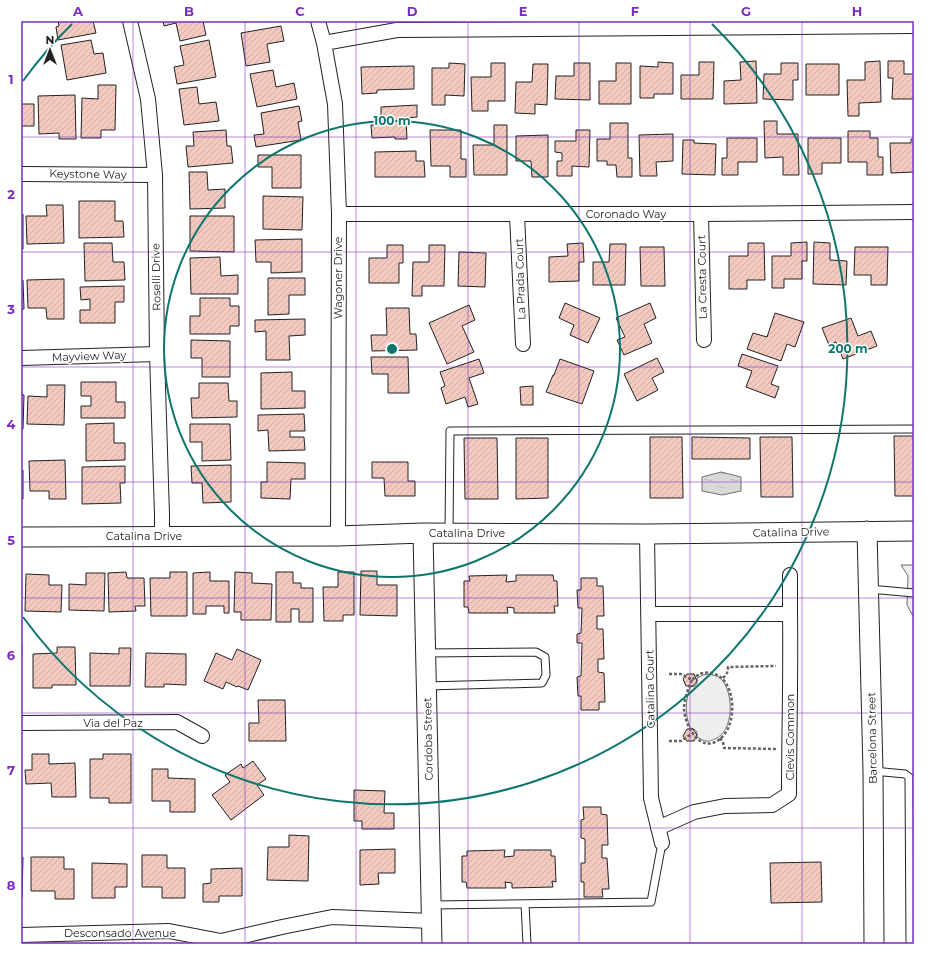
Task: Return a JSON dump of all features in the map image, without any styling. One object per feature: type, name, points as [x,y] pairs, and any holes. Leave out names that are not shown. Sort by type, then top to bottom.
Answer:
[{"type":"street","name":"Roselli Drive","points":[[130,21],[148,99],[155,175],[157,354],[162,536]]},
{"type":"street","name":"Wagoner Drive","points":[[318,21],[324,43],[335,104],[339,214],[338,536]]},
{"type":"street","points":[[324,43],[396,30],[914,26]]},
{"type":"street","name":"Keystone Way","points":[[21,174],[155,175]]},
{"type":"street","name":"Coronado Way","points":[[339,214],[517,215],[914,213]]},
{"type":"street","name":"La Cresta Court","points":[[701,214],[704,340]]},
{"type":"street","name":"La Prada Court","points":[[517,215],[523,344]]},
{"type":"street","name":"Mayview Way","points":[[21,358],[157,354]]},
{"type":"street","name":"Barcelona Street","points":[[867,531],[873,771],[874,944]]},
{"type":"street","name":"Catalina Drive","points":[[21,537],[338,536],[423,533],[647,534],[914,531]]},
{"type":"street","name":"Cordoba Street","points":[[423,533],[432,944]]},
{"type":"street","name":"Catalina Court","points":[[647,534],[651,798],[662,843]]},
{"type":"street","name":"Clevis Common","points":[[658,828],[694,812],[725,806],[772,805],[789,794],[790,575]]},
{"type":"street","points":[[648,614],[790,614]]},
{"type":"street","name":"Via del Paz","points":[[21,723],[177,722],[202,736]]},
{"type":"street","name":"Desconsado Avenue","points":[[21,934],[169,931],[221,940],[332,917],[432,913]]},
{"type":"lane","points":[[449,533],[450,432],[914,429]]},
{"type":"lane","points":[[869,589],[914,594]]},
{"type":"lane","points":[[426,654],[536,652],[546,656],[546,675],[542,683],[427,686]]},
{"type":"lane","points":[[873,771],[904,774],[909,777],[910,944]]},
{"type":"lane","points":[[432,913],[525,904],[651,902],[662,843]]},
{"type":"lane","points":[[525,904],[526,944]]},
{"type":"path","points":[[723,678],[727,674],[728,667],[782,666]]},
{"type":"path","points":[[707,672],[714,673],[723,678],[729,689],[732,700],[732,711],[728,729],[720,738],[708,744],[697,739],[690,730],[686,720],[684,708],[685,698],[692,680],[700,674],[707,672]]},
{"type":"path","points":[[669,674],[681,674],[692,680]]},
{"type":"path","points":[[669,742],[681,741],[693,733]]},
{"type":"path","points":[[720,738],[723,742],[724,748],[782,749]]},
{"type":"shaded area","points":[[901,565],[914,565],[914,618],[907,605],[908,576]]},
{"type":"shaded area","points":[[708,674],[716,676],[722,680],[729,694],[730,703],[729,721],[726,728],[721,735],[710,741],[697,737],[697,732],[690,728],[686,708],[690,687],[695,686],[697,683],[697,678]]},
{"type":"water","points":[[721,472],[741,477],[741,491],[722,495],[702,491],[702,477]]},
{"type":"building","points":[[58,21],[93,21],[96,33],[58,40],[56,27],[59,26]]},
{"type":"building","points":[[163,21],[203,21],[206,35],[180,41],[176,23],[164,26]]},
{"type":"building","points":[[281,26],[284,41],[267,44],[270,62],[246,66],[241,33]]},
{"type":"building","points":[[91,40],[94,54],[103,53],[106,73],[67,80],[61,45]]},
{"type":"building","points":[[209,40],[216,77],[177,84],[174,67],[184,65],[180,46]]},
{"type":"building","points":[[756,61],[757,103],[724,104],[724,81],[741,80],[740,62]]},
{"type":"building","points":[[880,61],[881,102],[859,103],[859,116],[848,116],[847,80],[865,80],[865,62]]},
{"type":"building","points":[[888,61],[904,61],[904,74],[914,74],[914,99],[892,99],[893,78],[888,78]]},
{"type":"building","points":[[658,62],[673,63],[673,94],[654,94],[654,98],[640,98],[640,66],[658,67]]},
{"type":"building","points":[[699,62],[714,62],[713,99],[681,99],[681,75],[699,75]]},
{"type":"building","points":[[449,63],[465,64],[464,96],[445,95],[445,105],[432,105],[432,68],[449,68]]},
{"type":"building","points":[[491,63],[505,63],[505,101],[488,101],[488,111],[472,111],[471,77],[491,77]]},
{"type":"building","points":[[574,63],[590,63],[590,100],[555,99],[556,76],[574,76]]},
{"type":"building","points":[[616,63],[631,63],[631,104],[599,104],[599,81],[616,81]]},
{"type":"building","points":[[781,63],[798,63],[798,80],[793,80],[793,100],[763,99],[764,74],[781,74]]},
{"type":"building","points":[[533,64],[548,64],[547,105],[535,104],[535,114],[515,113],[516,82],[532,82]]},
{"type":"building","points":[[806,64],[839,64],[839,95],[806,95]]},
{"type":"building","points":[[414,66],[414,89],[377,90],[377,93],[362,94],[361,67]]},
{"type":"building","points":[[273,70],[276,87],[294,83],[297,99],[257,107],[250,74]]},
{"type":"building","points":[[98,85],[116,85],[115,130],[101,130],[101,138],[81,138],[82,98],[98,99]]},
{"type":"building","points":[[197,87],[199,104],[216,102],[219,121],[184,125],[179,89]]},
{"type":"building","points":[[75,95],[76,139],[59,139],[59,133],[39,134],[38,96]]},
{"type":"building","points":[[21,104],[34,104],[34,126],[21,126]]},
{"type":"building","points":[[417,105],[417,117],[406,118],[407,139],[395,139],[395,137],[372,138],[371,125],[381,125],[381,107]]},
{"type":"building","points":[[299,106],[302,121],[298,122],[301,140],[256,147],[254,135],[264,134],[261,113]]},
{"type":"building","points":[[764,121],[777,121],[777,134],[798,134],[799,175],[783,175],[783,157],[765,158]]},
{"type":"building","points":[[610,123],[628,123],[628,158],[632,158],[632,177],[617,177],[616,165],[607,165],[607,161],[597,161],[597,139],[610,139]]},
{"type":"building","points":[[494,125],[507,125],[507,175],[474,175],[473,145],[494,145]]},
{"type":"building","points":[[226,130],[227,146],[231,146],[233,163],[188,167],[186,146],[194,146],[193,132]]},
{"type":"building","points":[[430,130],[461,130],[461,159],[466,159],[466,177],[450,177],[450,166],[431,166]]},
{"type":"building","points":[[576,130],[590,130],[589,167],[572,166],[572,176],[557,176],[557,161],[562,161],[562,153],[555,152],[555,141],[576,141]]},
{"type":"building","points":[[848,131],[870,131],[870,138],[878,138],[878,157],[883,157],[883,175],[867,175],[867,162],[848,162]]},
{"type":"building","points":[[673,134],[673,161],[656,162],[657,176],[640,176],[639,135]]},
{"type":"building","points":[[548,135],[548,177],[532,177],[531,161],[516,161],[516,136]]},
{"type":"building","points":[[727,138],[757,138],[757,162],[738,162],[738,175],[722,175],[722,158],[727,158]]},
{"type":"building","points":[[808,138],[841,138],[841,163],[822,163],[822,174],[808,174]]},
{"type":"building","points":[[911,139],[914,139],[914,172],[891,173],[890,143],[911,143]]},
{"type":"building","points":[[683,140],[694,140],[694,143],[716,144],[715,175],[682,174]]},
{"type":"building","points":[[416,151],[416,161],[424,161],[425,177],[375,177],[375,152]]},
{"type":"building","points":[[258,155],[301,155],[301,188],[272,188],[272,167],[258,167]]},
{"type":"building","points":[[189,172],[207,172],[208,190],[225,189],[225,208],[190,209]]},
{"type":"building","points":[[263,196],[303,197],[302,230],[263,229]]},
{"type":"building","points":[[79,201],[115,201],[115,221],[123,221],[124,237],[79,238]]},
{"type":"building","points":[[46,205],[63,205],[64,243],[27,244],[26,216],[47,216]]},
{"type":"building","points":[[21,214],[23,214],[23,249],[21,249]]},
{"type":"building","points":[[190,216],[234,216],[234,252],[190,251]]},
{"type":"building","points":[[302,239],[302,272],[271,273],[271,262],[256,262],[255,240]]},
{"type":"building","points":[[807,242],[807,261],[802,261],[802,279],[784,279],[784,288],[772,288],[772,256],[791,256],[791,243]]},
{"type":"building","points":[[814,242],[830,243],[830,260],[847,261],[846,285],[813,284]]},
{"type":"building","points":[[84,243],[112,243],[113,262],[124,262],[125,280],[85,281]]},
{"type":"building","points":[[583,243],[584,262],[579,262],[579,281],[549,282],[549,257],[568,256],[567,244]]},
{"type":"building","points":[[748,243],[764,243],[765,280],[747,280],[747,289],[729,289],[729,256],[748,256]]},
{"type":"building","points":[[610,244],[626,244],[625,285],[593,285],[593,262],[609,262]]},
{"type":"building","points":[[387,245],[403,245],[403,263],[399,263],[399,283],[369,283],[369,258],[387,258]]},
{"type":"building","points":[[429,245],[445,245],[444,286],[422,286],[422,296],[412,296],[413,262],[429,262]]},
{"type":"building","points":[[640,247],[664,247],[665,286],[641,286]]},
{"type":"building","points":[[855,247],[888,247],[887,285],[871,285],[871,275],[854,275]]},
{"type":"building","points":[[459,252],[486,253],[485,287],[458,286]]},
{"type":"building","points":[[220,257],[221,276],[238,275],[238,294],[191,294],[190,258]]},
{"type":"building","points":[[268,278],[305,278],[305,295],[289,295],[289,314],[268,315]]},
{"type":"building","points":[[64,279],[64,319],[47,319],[46,308],[28,308],[27,280]]},
{"type":"building","points":[[21,280],[23,280],[24,309],[21,309]]},
{"type":"building","points":[[124,286],[124,302],[115,302],[115,323],[80,323],[80,310],[90,310],[90,299],[81,300],[80,287]]},
{"type":"building","points":[[200,298],[230,298],[230,306],[239,306],[239,326],[230,326],[230,334],[190,334],[190,316],[200,316]]},
{"type":"building","points":[[565,303],[600,318],[588,343],[570,335],[574,325],[559,318]]},
{"type":"building","points":[[650,303],[656,318],[644,324],[652,343],[624,355],[617,340],[625,337],[616,318]]},
{"type":"building","points":[[469,305],[475,320],[462,326],[474,352],[447,364],[429,323]]},
{"type":"building","points":[[386,308],[409,308],[410,334],[416,334],[417,350],[372,351],[371,335],[387,335]]},
{"type":"building","points":[[775,313],[804,322],[795,347],[787,344],[781,361],[747,349],[753,333],[767,337]]},
{"type":"building","points":[[851,318],[858,336],[871,331],[877,346],[843,359],[836,342],[829,345],[822,328]]},
{"type":"building","points":[[305,319],[305,335],[289,336],[290,360],[266,360],[266,331],[255,332],[255,320]]},
{"type":"building","points":[[191,340],[230,341],[230,377],[202,377],[202,358],[191,358]]},
{"type":"building","points":[[742,354],[778,366],[771,384],[779,387],[775,398],[746,387],[752,371],[738,366]]},
{"type":"building","points":[[371,357],[408,357],[409,393],[388,393],[388,374],[372,374]]},
{"type":"building","points":[[657,358],[664,372],[652,378],[658,390],[637,401],[624,374]]},
{"type":"building","points":[[479,359],[484,373],[469,378],[478,404],[468,407],[465,397],[446,404],[441,388],[445,386],[440,372]]},
{"type":"building","points":[[560,359],[594,371],[582,404],[546,392]]},
{"type":"building","points":[[292,372],[292,391],[305,391],[305,408],[261,409],[261,373]]},
{"type":"building","points":[[81,382],[116,382],[116,402],[125,402],[125,418],[81,418],[81,406],[91,406],[91,396],[81,396]]},
{"type":"building","points":[[199,383],[228,383],[229,401],[237,401],[237,417],[192,418],[191,398],[199,398]]},
{"type":"building","points":[[47,385],[65,385],[64,425],[27,424],[28,396],[47,397]]},
{"type":"building","points":[[533,386],[533,405],[521,405],[520,387]]},
{"type":"building","points":[[21,394],[24,395],[23,429],[21,429]]},
{"type":"building","points":[[304,414],[305,431],[290,431],[290,437],[304,437],[305,450],[269,451],[268,430],[258,431],[258,415]]},
{"type":"building","points":[[114,423],[114,443],[125,443],[125,460],[86,461],[86,424]]},
{"type":"building","points":[[190,424],[230,424],[231,460],[202,461],[202,442],[190,442]]},
{"type":"building","points":[[894,436],[914,436],[914,496],[895,496]]},
{"type":"building","points":[[650,437],[682,437],[683,498],[650,498]]},
{"type":"building","points":[[692,437],[750,438],[750,459],[692,459]]},
{"type":"building","points":[[760,437],[792,437],[793,497],[761,497]]},
{"type":"building","points":[[464,438],[497,438],[498,499],[465,499]]},
{"type":"building","points":[[516,438],[548,438],[548,498],[516,499]]},
{"type":"building","points":[[65,460],[66,499],[49,499],[49,491],[30,491],[29,461]]},
{"type":"building","points":[[267,462],[305,463],[305,479],[291,479],[290,499],[261,498],[261,482],[267,482]]},
{"type":"building","points":[[372,462],[408,462],[408,481],[415,481],[415,496],[385,496],[384,478],[372,478]]},
{"type":"building","points":[[231,465],[231,502],[203,503],[202,483],[192,483],[191,466]]},
{"type":"building","points":[[125,466],[125,483],[120,483],[121,503],[82,504],[82,467]]},
{"type":"building","points":[[21,470],[23,470],[23,499],[21,499]]},
{"type":"building","points":[[361,571],[377,571],[377,585],[397,585],[397,616],[360,615]]},
{"type":"building","points":[[126,572],[127,578],[144,578],[145,606],[135,606],[136,611],[109,612],[108,573]]},
{"type":"building","points":[[170,572],[187,572],[187,616],[151,616],[150,578],[170,578]]},
{"type":"building","points":[[210,572],[210,581],[229,581],[229,613],[224,613],[224,606],[206,606],[206,614],[193,614],[193,573]]},
{"type":"building","points":[[235,572],[252,573],[252,583],[272,584],[271,620],[241,620],[241,612],[234,612]]},
{"type":"building","points":[[276,572],[293,572],[293,583],[301,583],[301,588],[313,588],[313,622],[299,622],[299,609],[291,609],[291,622],[276,622]]},
{"type":"building","points":[[338,572],[354,572],[354,615],[343,615],[343,621],[324,621],[323,587],[338,587]]},
{"type":"building","points":[[86,573],[105,573],[104,611],[69,610],[69,584],[86,585]]},
{"type":"building","points":[[26,574],[49,575],[49,585],[62,585],[61,612],[25,611]]},
{"type":"building","points":[[507,575],[506,582],[516,581],[516,575],[553,575],[554,581],[557,581],[558,606],[554,606],[555,613],[514,613],[514,608],[507,607],[508,613],[469,613],[468,607],[464,607],[464,581],[470,581],[469,576]]},
{"type":"building","points":[[581,578],[597,578],[597,586],[603,586],[604,616],[597,616],[597,629],[603,629],[604,659],[598,659],[598,672],[604,673],[605,702],[599,702],[599,710],[581,710],[581,696],[578,696],[577,677],[581,676],[582,643],[577,643],[577,634],[581,633],[582,608],[578,608],[577,590],[581,590]]},
{"type":"building","points":[[21,644],[22,644],[21,688]]},
{"type":"building","points":[[57,647],[75,647],[76,685],[52,685],[52,688],[33,688],[33,654],[57,653]]},
{"type":"building","points":[[119,648],[131,648],[130,686],[90,686],[90,653],[119,654]]},
{"type":"building","points":[[237,649],[261,660],[248,690],[226,682],[223,689],[204,681],[216,653],[232,660]]},
{"type":"building","points":[[146,653],[186,654],[186,685],[164,684],[164,687],[145,687]]},
{"type":"building","points":[[687,674],[694,674],[697,681],[693,686],[686,686],[683,679]]},
{"type":"building","points":[[258,700],[285,700],[286,741],[249,741],[249,723],[259,723]]},
{"type":"building","points":[[687,729],[693,729],[697,735],[694,741],[687,741],[683,736]]},
{"type":"building","points":[[32,754],[49,754],[49,764],[75,763],[76,797],[52,797],[51,783],[26,784],[25,770],[32,770]]},
{"type":"building","points":[[103,754],[131,754],[131,803],[109,803],[109,798],[90,798],[90,759],[103,759]]},
{"type":"building","points":[[253,761],[266,779],[257,785],[264,795],[231,820],[212,795],[230,782],[225,775],[241,764],[243,768]]},
{"type":"building","points":[[152,769],[168,769],[168,778],[195,779],[195,812],[170,812],[170,801],[152,801]]},
{"type":"building","points":[[354,790],[385,791],[384,813],[394,813],[394,829],[362,829],[362,821],[354,821]]},
{"type":"building","points":[[583,807],[601,807],[601,814],[607,815],[608,845],[602,845],[602,858],[607,858],[609,889],[602,889],[603,897],[584,897],[584,882],[581,882],[581,863],[585,863],[585,839],[581,838],[581,820],[584,819]]},
{"type":"building","points":[[289,835],[309,836],[308,881],[267,880],[268,847],[289,847]]},
{"type":"building","points":[[395,849],[395,873],[378,873],[379,884],[360,885],[360,850]]},
{"type":"building","points":[[505,850],[504,857],[514,856],[514,850],[551,850],[551,856],[555,856],[556,882],[552,881],[553,887],[512,888],[512,883],[505,882],[506,888],[467,888],[466,882],[462,882],[462,856],[467,856],[467,851]]},
{"type":"building","points":[[142,855],[167,855],[167,868],[185,868],[185,898],[162,898],[162,887],[142,887]]},
{"type":"building","points":[[21,857],[23,857],[22,898],[21,898]]},
{"type":"building","points":[[31,857],[64,857],[64,869],[74,869],[74,899],[55,899],[55,891],[31,891]]},
{"type":"building","points":[[821,862],[822,902],[771,903],[770,863]]},
{"type":"building","points":[[92,863],[127,864],[127,887],[115,887],[115,898],[92,898]]},
{"type":"building","points":[[242,868],[242,896],[219,896],[219,902],[203,902],[203,884],[211,883],[211,869]]}]
